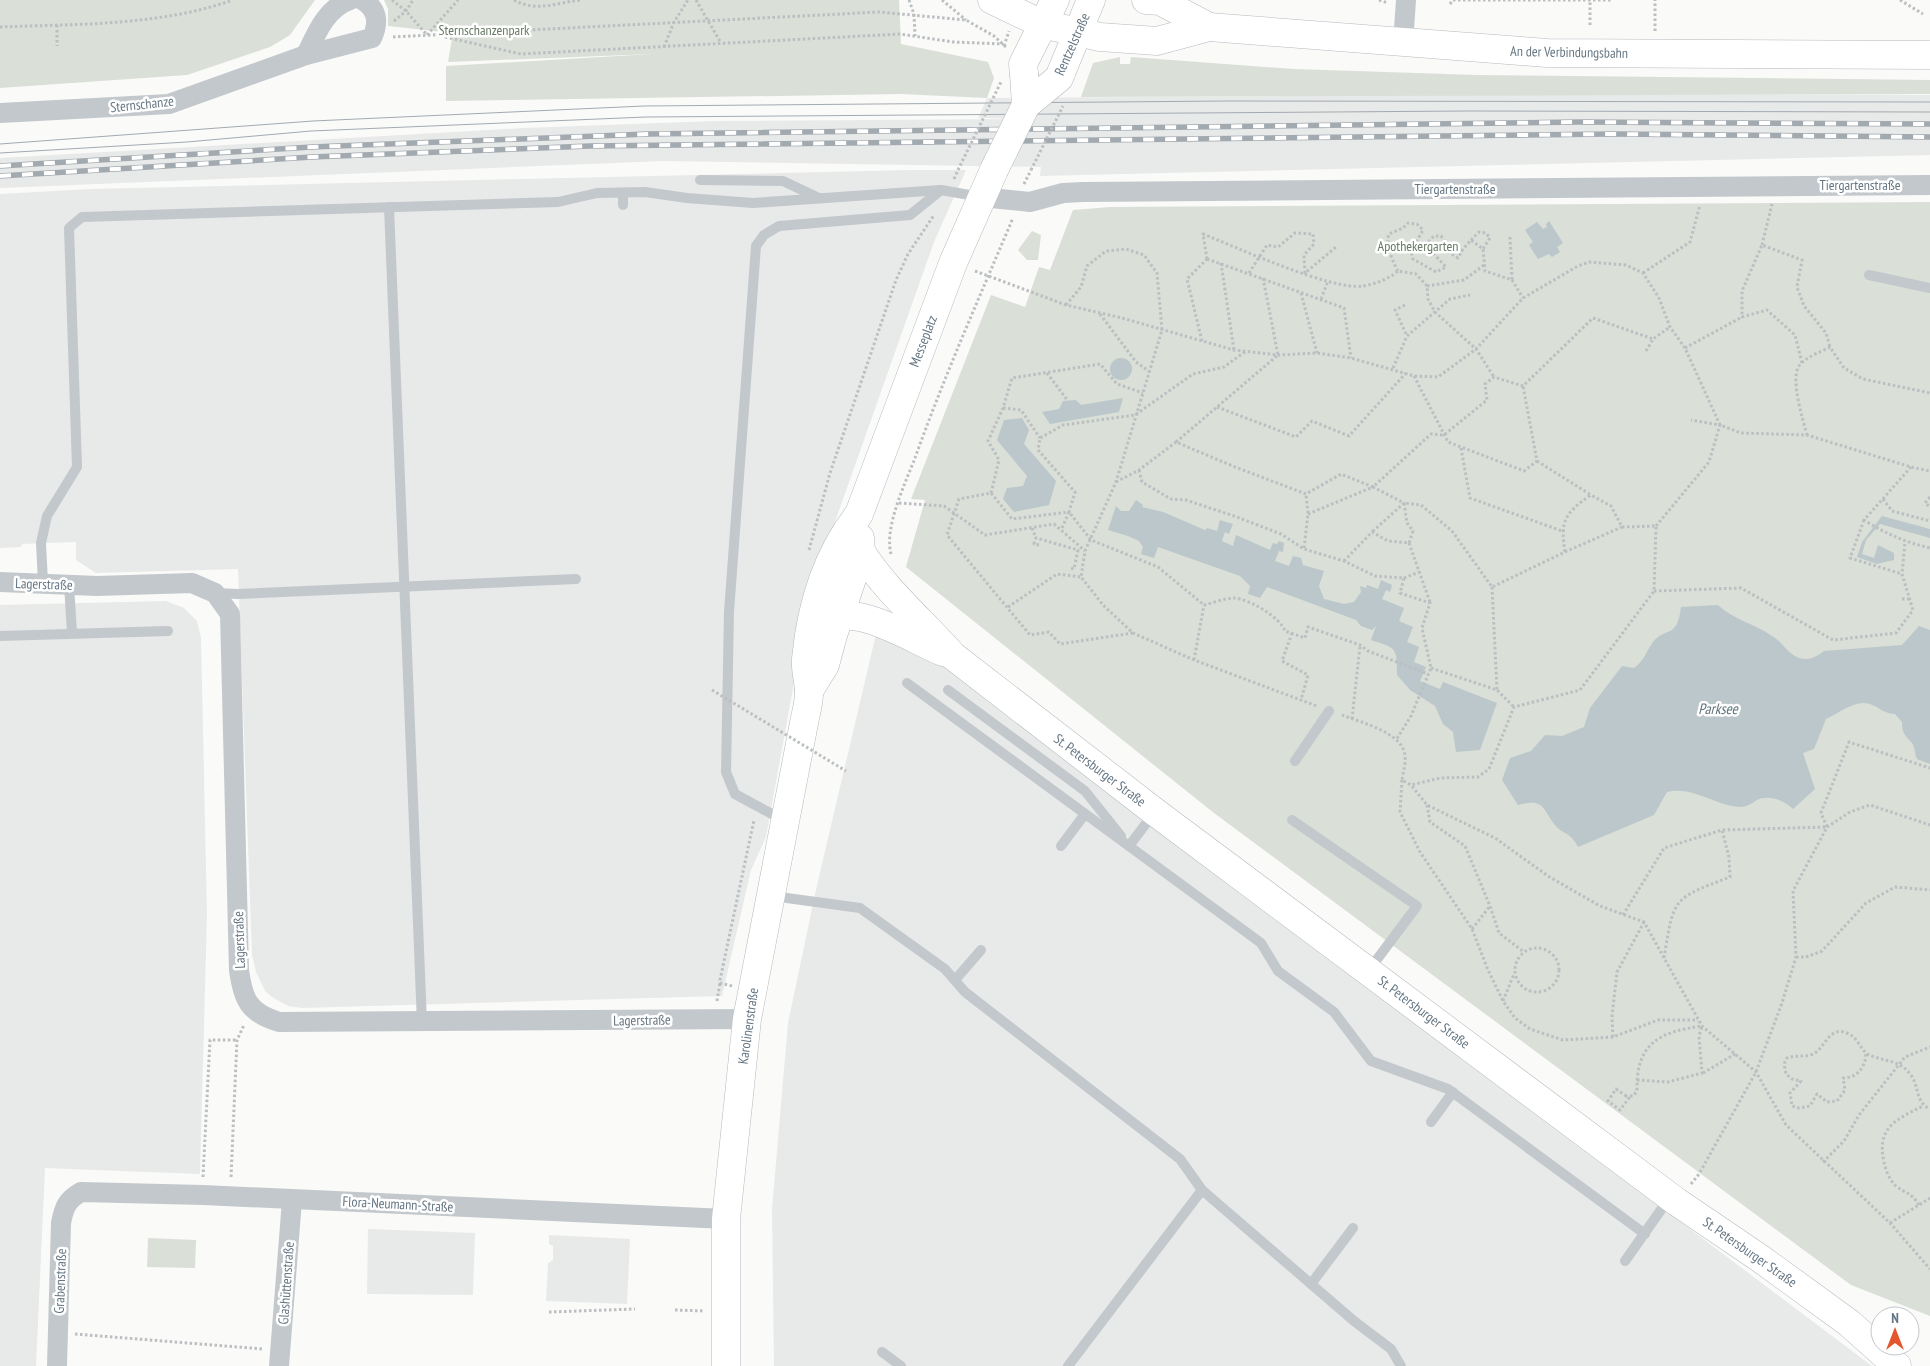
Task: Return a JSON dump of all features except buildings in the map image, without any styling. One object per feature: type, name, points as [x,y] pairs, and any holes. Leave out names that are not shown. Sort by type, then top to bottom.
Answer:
[{"type":"main road","name":"An der Verbindungsbahn","points":[[992,0],[1042,24],[1078,34],[1156,42],[1209,27],[1547,53],[1930,55]]},
{"type":"main road","name":"Rentzelstraße","points":[[1026,105],[1013,74],[1023,64],[1055,0]]},
{"type":"main road","name":"Rentzelstraße","points":[[994,170],[1026,105],[1059,78],[1091,0]]},
{"type":"main road","name":"An der Verbindungsbahn","points":[[1146,0],[1160,1],[1209,27]]},
{"type":"main road","name":"Messeplatz","points":[[822,582],[842,536],[859,514],[953,263],[994,170]]},
{"type":"main road","name":"Messeplatz","points":[[844,602],[861,552],[859,514]]},
{"type":"main road","name":"St. Petersburger Straße","points":[[861,552],[893,596],[933,633],[953,656],[1155,812],[1674,1199],[1849,1323],[1896,1366]]},
{"type":"main road","name":"Karolinenstraße","points":[[726,1366],[726,1219],[747,1019],[786,822],[809,691],[805,660],[822,582]]},
{"type":"main road","name":"St. Petersburger Straße","points":[[812,624],[844,602],[864,617],[953,656]]},
{"type":"main road","name":"Karolinenstraße","points":[[809,691],[825,665],[844,602]]},
{"type":"street","points":[[306,56],[322,23],[338,5],[350,0]]},
{"type":"street","points":[[362,0],[374,10],[377,22],[372,38]]},
{"type":"street","points":[[1403,43],[1406,0]]},
{"type":"street","name":"Sternschanze","points":[[0,114],[168,104],[306,56],[372,38]]},
{"type":"street","name":"Tiergartenstraße","points":[[981,197],[1030,202],[1063,194],[1083,192],[1930,185]]},
{"type":"street","name":"Lagerstraße","points":[[0,582],[97,586],[192,583],[215,593],[230,614],[239,970],[242,990],[252,1009],[264,1018],[279,1022],[422,1023],[747,1019]]},
{"type":"street","name":"Flora-Neumann-Straße","points":[[71,1198],[81,1192],[203,1195],[726,1219]]},
{"type":"street","name":"Grabenstraße","points":[[57,1366],[61,1223],[64,1207],[71,1198]]},
{"type":"street","name":"Glashüttenstraße","points":[[280,1358],[292,1200]]},
{"type":"lane","points":[[700,180],[782,181],[820,198]]},
{"type":"lane","points":[[786,822],[735,794],[726,772],[729,612],[756,246],[764,234],[779,226],[910,215],[944,190]]},
{"type":"lane","points":[[43,583],[41,542],[47,516],[77,466],[69,228],[82,217],[558,202],[597,193],[622,192],[645,192],[687,198],[753,203],[944,190],[981,197]]},
{"type":"lane","points":[[622,192],[623,205]]},
{"type":"lane","points":[[389,207],[422,1023]]},
{"type":"lane","points":[[1869,275],[1930,288]]},
{"type":"lane","points":[[215,593],[576,579]]},
{"type":"lane","points":[[69,584],[72,633]]},
{"type":"lane","points":[[0,636],[168,631]]},
{"type":"lane","points":[[907,683],[1262,943],[1278,971],[1334,1012],[1371,1061],[1453,1092],[1645,1234]]},
{"type":"lane","points":[[948,690],[1085,791],[1129,846]]},
{"type":"lane","points":[[1295,761],[1330,711]]},
{"type":"lane","points":[[1129,846],[1155,812]]},
{"type":"lane","points":[[1061,846],[1085,814]]},
{"type":"lane","points":[[1292,820],[1417,906],[1368,970]]},
{"type":"lane","points":[[771,896],[860,908],[945,970],[965,992],[1180,1159],[1202,1190],[1311,1284],[1391,1349],[1401,1366]]},
{"type":"lane","points":[[955,980],[981,950]]},
{"type":"lane","points":[[1430,1122],[1453,1092]]},
{"type":"lane","points":[[1068,1366],[1202,1190]]},
{"type":"lane","points":[[1625,1261],[1674,1199]]},
{"type":"lane","points":[[1311,1284],[1353,1228]]},
{"type":"lane","points":[[882,1352],[901,1366]]},
{"type":"path","points":[[392,0],[406,11],[427,36]]},
{"type":"path","points":[[427,36],[458,0]]},
{"type":"path","points":[[514,0],[539,8],[562,2],[582,0]]},
{"type":"path","points":[[664,47],[674,22],[688,0]]},
{"type":"path","points":[[696,0],[705,19],[721,43]]},
{"type":"path","points":[[910,0],[914,14],[915,36]]},
{"type":"path","points":[[439,36],[521,54],[900,34],[953,42],[1004,44],[966,20],[942,0]]},
{"type":"path","points":[[1450,4],[1453,0],[1613,0]]},
{"type":"path","points":[[1590,0],[1590,25]]},
{"type":"path","points":[[1655,0],[1655,31]]},
{"type":"path","points":[[1900,0],[1924,14]]},
{"type":"path","points":[[0,27],[125,22],[192,12],[230,1]]},
{"type":"path","points":[[372,38],[439,36],[705,19],[854,12],[914,14],[966,20]]},
{"type":"path","points":[[57,25],[57,46]]},
{"type":"path","points":[[808,556],[830,473],[896,280],[908,254],[936,212],[944,190],[958,170],[996,94],[1013,74]]},
{"type":"path","points":[[1024,184],[1066,100]]},
{"type":"path","points":[[1643,273],[1690,242],[1700,204],[1701,187]]},
{"type":"path","points":[[1742,317],[1742,291],[1762,245],[1772,204]]},
{"type":"path","points":[[893,560],[890,551],[891,532],[898,503],[943,380],[1013,216]]},
{"type":"path","points":[[1398,271],[1391,259],[1387,238],[1389,234],[1408,223],[1417,224],[1422,230],[1411,251],[1413,259],[1436,272],[1446,267],[1431,251],[1429,241],[1434,236],[1441,236],[1444,240],[1442,248],[1458,258],[1463,248],[1480,232],[1486,233],[1490,238],[1483,249],[1485,271],[1512,280]]},
{"type":"path","points":[[1249,272],[1258,255],[1267,245],[1278,247],[1295,233],[1313,234],[1314,244],[1304,255],[1305,273]]},
{"type":"path","points":[[1207,259],[1203,234],[1328,281],[1362,286],[1391,277],[1398,271]]},
{"type":"path","points":[[1510,237],[1512,280],[1523,298]]},
{"type":"path","points":[[1471,240],[1483,249]]},
{"type":"path","points":[[1762,245],[1802,260],[1796,288],[1804,306],[1826,333],[1830,347],[1844,368],[1863,379],[1930,393]]},
{"type":"path","points":[[1305,273],[1336,247]]},
{"type":"path","points":[[1066,305],[1081,286],[1087,266],[1106,251],[1126,248],[1144,255],[1157,273],[1162,330],[1135,414],[1116,482],[1085,551],[1081,577]]},
{"type":"path","points":[[1207,259],[1249,272],[1344,308],[1351,358]]},
{"type":"path","points":[[1202,341],[1188,279],[1207,259]]},
{"type":"path","points":[[953,263],[1066,305],[1122,318],[1234,350],[1278,355],[1317,353],[1351,358],[1393,368],[1414,376],[1438,376],[1476,349],[1523,298],[1578,266],[1589,262],[1626,265],[1643,273],[1659,298],[1670,327],[1685,348],[1720,425],[1709,462],[1656,526],[1654,591],[1580,690],[1514,707]]},
{"type":"path","points":[[1221,263],[1234,350]]},
{"type":"path","points":[[1427,286],[1464,280],[1484,265]]},
{"type":"path","points":[[1398,271],[1416,274],[1427,286],[1428,299],[1435,312],[1476,349],[1494,376],[1523,386]]},
{"type":"path","points":[[1264,278],[1278,355]]},
{"type":"path","points":[[1321,299],[1328,281]]},
{"type":"path","points":[[1301,292],[1317,353]]},
{"type":"path","points":[[1393,368],[1407,336],[1450,299],[1470,295]]},
{"type":"path","points":[[1405,305],[1395,310],[1407,336]]},
{"type":"path","points":[[1685,348],[1742,317],[1767,310],[1795,334],[1802,362]]},
{"type":"path","points":[[1099,314],[1136,362],[1150,372]]},
{"type":"path","points":[[1523,386],[1593,318],[1653,338]]},
{"type":"path","points":[[1646,351],[1653,338],[1670,327]]},
{"type":"path","points":[[1808,435],[1797,391],[1796,374],[1802,362],[1830,347]]},
{"type":"path","points":[[1040,438],[1063,425],[1135,414],[1193,374],[1224,367],[1246,351]]},
{"type":"path","points":[[1116,482],[1140,470],[1176,442],[1278,355]]},
{"type":"path","points":[[991,493],[999,460],[988,441],[1003,408],[1012,378],[1100,364],[1117,384],[1143,393]]},
{"type":"path","points":[[1046,372],[1068,400]]},
{"type":"path","points":[[1216,407],[1296,437],[1312,421],[1349,436],[1406,373]]},
{"type":"path","points":[[1414,376],[1448,442],[1524,471],[1537,461]]},
{"type":"path","points":[[1308,514],[1373,487],[1432,434],[1444,435],[1487,400],[1485,384],[1494,376]]},
{"type":"path","points":[[1523,386],[1537,461],[1611,506],[1622,527]]},
{"type":"path","points":[[1003,408],[1021,410],[1040,438],[1038,450],[1076,492],[1062,528]]},
{"type":"path","points":[[1691,420],[1720,425],[1742,433],[1808,435],[1911,467],[1930,471]]},
{"type":"path","points":[[1176,442],[1234,468],[1306,494],[1341,474],[1373,487],[1404,503],[1422,505],[1452,531],[1492,587],[1497,690]]},
{"type":"path","points":[[1461,448],[1470,498],[1562,531]]},
{"type":"path","points":[[1902,574],[1850,558],[1864,520],[1911,467]]},
{"type":"path","points":[[1140,470],[1142,482],[1171,499],[1186,500],[1234,516],[1280,534],[1304,549],[1344,561],[1375,576],[1404,578],[1419,572]]},
{"type":"path","points":[[991,493],[1012,518],[1069,512]]},
{"type":"path","points":[[991,493],[959,499],[947,535],[1030,635],[1049,632],[1060,644],[1133,633]]},
{"type":"path","points":[[1304,549],[1308,514],[1306,494]]},
{"type":"path","points":[[1565,552],[1562,531],[1569,511],[1591,495]]},
{"type":"path","points":[[1930,497],[1925,503],[1930,507]]},
{"type":"path","points":[[1882,499],[1892,511],[1930,521]]},
{"type":"path","points":[[898,503],[944,506],[985,535],[1054,524],[1062,528],[1085,551]]},
{"type":"path","points":[[1344,561],[1404,503]]},
{"type":"path","points":[[1396,740],[1411,716],[1430,668],[1422,628],[1430,603],[1409,543],[1413,531],[1407,523],[1404,503]]},
{"type":"path","points":[[1069,512],[1091,540],[1158,566],[1204,605]]},
{"type":"path","points":[[1864,520],[1880,531],[1905,542],[1930,548]]},
{"type":"path","points":[[1492,587],[1622,527],[1656,526]]},
{"type":"path","points":[[1032,528],[1036,538],[1034,544],[1039,545]]},
{"type":"path","points":[[1372,532],[1388,541],[1409,543]]},
{"type":"path","points":[[1036,538],[1078,550],[1072,568],[1082,570]]},
{"type":"path","points":[[1654,591],[1741,588],[1833,640],[1896,632],[1912,610],[1902,574],[1905,542]]},
{"type":"path","points":[[1008,607],[1057,574],[1081,577],[1103,605],[1133,633],[1194,660],[1379,728],[1396,740],[1405,755],[1400,812],[1420,852],[1472,929],[1488,970],[1503,1001],[1515,1018],[1530,1029],[1562,1040],[1613,1037],[1658,1020],[1698,1020]]},
{"type":"path","points":[[1404,578],[1400,593],[1430,603]]},
{"type":"path","points":[[1204,605],[1234,598],[1267,611],[1282,623],[1285,631],[1305,638],[1308,627],[1360,645],[1368,651],[1428,674]]},
{"type":"path","points":[[1902,599],[1910,599]]},
{"type":"path","points":[[1194,660],[1204,605]]},
{"type":"path","points":[[1292,633],[1282,660],[1308,676],[1301,700]]},
{"type":"path","points":[[1352,719],[1360,645]]},
{"type":"path","points":[[1430,668],[1497,690],[1514,707]]},
{"type":"path","points":[[712,690],[846,771]]},
{"type":"path","points":[[1411,785],[1440,778],[1478,777],[1488,769],[1514,707]]},
{"type":"path","points":[[1827,827],[1821,814],[1849,742],[1930,768]]},
{"type":"path","points":[[1402,780],[1411,785],[1427,805],[1495,838],[1548,876],[1600,906],[1644,922],[1689,999],[1702,1026],[1737,1053],[1756,1072],[1786,1125],[1823,1162],[1890,1223],[1930,1268]]},
{"type":"path","points":[[1427,805],[1430,822],[1465,846],[1499,933],[1524,952]]},
{"type":"path","points":[[1674,1199],[1699,1174],[1756,1072],[1782,1003],[1796,957],[1793,891],[1827,827],[1850,812],[1870,805],[1930,825]]},
{"type":"path","points":[[752,989],[720,984],[757,806]]},
{"type":"path","points":[[1623,915],[1664,848],[1722,830],[1827,827]]},
{"type":"path","points":[[1664,958],[1672,914],[1681,898],[1730,877],[1729,857],[1722,830]]},
{"type":"path","points":[[1796,957],[1806,957],[1822,951],[1866,903],[1895,887],[1930,890]]},
{"type":"path","points":[[1472,929],[1490,906]]},
{"type":"path","points":[[1613,1037],[1612,1017],[1617,972],[1644,922]]},
{"type":"path","points":[[1503,1001],[1514,974],[1518,957],[1524,952],[1538,948],[1552,953],[1559,968],[1557,980],[1544,992],[1531,992],[1520,985],[1514,974]]},
{"type":"path","points":[[1702,1026],[1699,1036],[1702,1073]]},
{"type":"path","points":[[1625,1096],[1628,1098],[1620,1110],[1608,1100],[1616,1089],[1625,1096],[1633,1096],[1637,1091],[1637,1080],[1646,1048],[1674,1030],[1702,1026]]},
{"type":"path","points":[[1866,1054],[1864,1067],[1856,1076],[1843,1078],[1844,1090],[1838,1101],[1827,1102],[1816,1094],[1813,1104],[1798,1108],[1792,1106],[1790,1093],[1801,1081],[1792,1079],[1786,1074],[1784,1064],[1787,1058],[1794,1055],[1811,1055],[1818,1051],[1824,1041],[1832,1034],[1840,1032],[1848,1033],[1858,1040],[1866,1054],[1899,1064],[1911,1074],[1923,1106],[1930,1109]]},
{"type":"path","points":[[203,1195],[210,1040],[237,1040],[229,1197]]},
{"type":"path","points":[[1823,1162],[1844,1141],[1859,1115],[1905,1057],[1930,1047]]},
{"type":"path","points":[[1637,1080],[1668,1082],[1702,1073],[1737,1053]]},
{"type":"path","points":[[1919,1205],[1913,1195],[1895,1185],[1885,1167],[1882,1141],[1886,1129],[1895,1120],[1923,1106]]},
{"type":"path","points":[[1890,1223],[1930,1198]]},
{"type":"path","points":[[549,1312],[635,1309]]},
{"type":"path","points":[[675,1310],[726,1312]]},
{"type":"path","points":[[58,1332],[280,1358]]},
{"type":"shaded area","points":[[1611,94],[1930,95],[1930,155],[1040,176],[1041,167],[663,161],[0,188],[0,158],[524,128],[714,121],[1033,119],[978,118],[987,98]]},
{"type":"shaded area","points":[[966,170],[934,242],[818,570],[807,611],[766,837],[751,870],[722,996],[302,1008],[288,1006],[272,997],[265,991],[256,972],[252,955],[238,569],[96,573],[76,560],[76,542],[22,544],[21,547],[0,548],[0,194],[91,189]]},
{"type":"shaded area","points":[[166,601],[184,608],[197,621],[201,637],[207,915],[200,1174],[45,1168],[36,1366],[0,1366],[0,605]]},
{"type":"shaded area","points":[[877,630],[925,653],[1872,1366],[774,1366],[772,1209],[788,1023],[817,885]]},
{"type":"shaded area","points":[[368,1229],[475,1233],[473,1295],[367,1294]]},
{"type":"shaded area","points":[[549,1235],[630,1239],[627,1304],[546,1301],[548,1263],[553,1260],[553,1246],[549,1244]]},
{"type":"green space","points":[[0,0],[315,0],[290,35],[270,47],[187,75],[0,88]]},
{"type":"green space","name":"Sternschanzenpark","points":[[384,0],[899,0],[901,44],[988,62],[994,78],[987,98],[901,94],[446,101],[446,66],[652,54],[448,62],[453,33],[388,26],[388,9]]},
{"type":"green space","points":[[1120,57],[1120,64],[1130,64],[1131,57],[1294,69],[1477,75],[1930,80],[1930,94],[1081,97],[1093,63]]},
{"type":"green space","name":"Apothekergarten","points":[[1930,202],[1930,1316],[1920,1312],[1920,1306],[1905,1306],[1851,1285],[1214,813],[906,567],[925,500],[911,499],[991,295],[1025,307],[1039,267],[1050,270],[1073,210],[1110,207]]},
{"type":"green space","points":[[1032,231],[1041,235],[1038,260],[1027,260],[1018,250]]},
{"type":"green space","points":[[148,1238],[196,1240],[195,1268],[147,1267]]},
{"type":"water","points":[[1549,221],[1563,243],[1557,247],[1560,252],[1552,257],[1549,254],[1538,259],[1529,245],[1533,242],[1525,230],[1537,222],[1543,229],[1547,227],[1546,224]]},
{"type":"water","points":[[1121,358],[1129,361],[1132,369],[1129,377],[1121,380],[1113,377],[1110,369],[1113,361]]},
{"type":"water","points":[[1123,398],[1119,412],[1050,424],[1042,412],[1059,409],[1063,401],[1076,400],[1081,405]]},
{"type":"water","points":[[1022,418],[1029,430],[1024,444],[1056,481],[1049,505],[1014,512],[1003,499],[1007,488],[1023,486],[1027,476],[997,440],[1004,420]]},
{"type":"water","points":[[1136,500],[1143,505],[1142,507],[1163,512],[1205,530],[1207,528],[1217,531],[1220,520],[1233,524],[1229,534],[1225,532],[1222,541],[1233,546],[1236,535],[1270,550],[1273,543],[1277,544],[1279,541],[1284,543],[1283,552],[1279,551],[1275,561],[1289,566],[1293,556],[1301,558],[1303,565],[1324,571],[1319,586],[1324,599],[1344,604],[1354,602],[1361,592],[1360,586],[1366,588],[1367,585],[1378,589],[1381,580],[1392,585],[1390,592],[1386,590],[1382,599],[1404,608],[1399,621],[1413,627],[1407,642],[1419,647],[1414,662],[1426,667],[1420,681],[1440,689],[1443,682],[1497,703],[1480,750],[1456,752],[1453,732],[1443,724],[1435,706],[1410,690],[1397,675],[1397,659],[1394,650],[1391,647],[1371,640],[1376,626],[1372,630],[1361,626],[1356,620],[1267,587],[1260,598],[1248,594],[1250,586],[1240,576],[1158,547],[1154,558],[1141,554],[1143,547],[1139,541],[1108,530],[1116,506],[1121,511],[1129,511]]},
{"type":"water","points":[[1882,516],[1930,529],[1930,538],[1880,524],[1866,540],[1862,554],[1874,558],[1878,545],[1894,553],[1894,560],[1877,564],[1857,557],[1862,542]]},
{"type":"water","name":"Parksee","points":[[1718,605],[1730,614],[1772,636],[1791,653],[1803,659],[1812,658],[1824,651],[1902,645],[1919,626],[1930,630],[1930,764],[1917,759],[1913,745],[1903,732],[1902,722],[1895,714],[1870,704],[1859,703],[1826,719],[1814,749],[1803,753],[1815,789],[1793,809],[1786,803],[1772,798],[1762,798],[1747,806],[1739,807],[1686,792],[1667,792],[1654,815],[1578,847],[1572,838],[1555,825],[1542,806],[1533,803],[1518,805],[1502,780],[1510,758],[1531,751],[1545,735],[1562,736],[1584,727],[1590,708],[1622,666],[1634,668],[1643,659],[1658,637],[1674,628],[1677,624],[1681,607]]},
{"type":"tram line","points":[[0,144],[313,121],[644,106],[1226,101],[1930,102]]},
{"type":"tram line","points":[[0,153],[187,142],[311,131],[646,117],[1467,111],[1930,112]]},
{"type":"railway","points":[[0,166],[312,147],[648,134],[1579,122],[1930,124]]},
{"type":"railway","points":[[0,176],[312,157],[590,146],[1612,134],[1930,137]]}]
